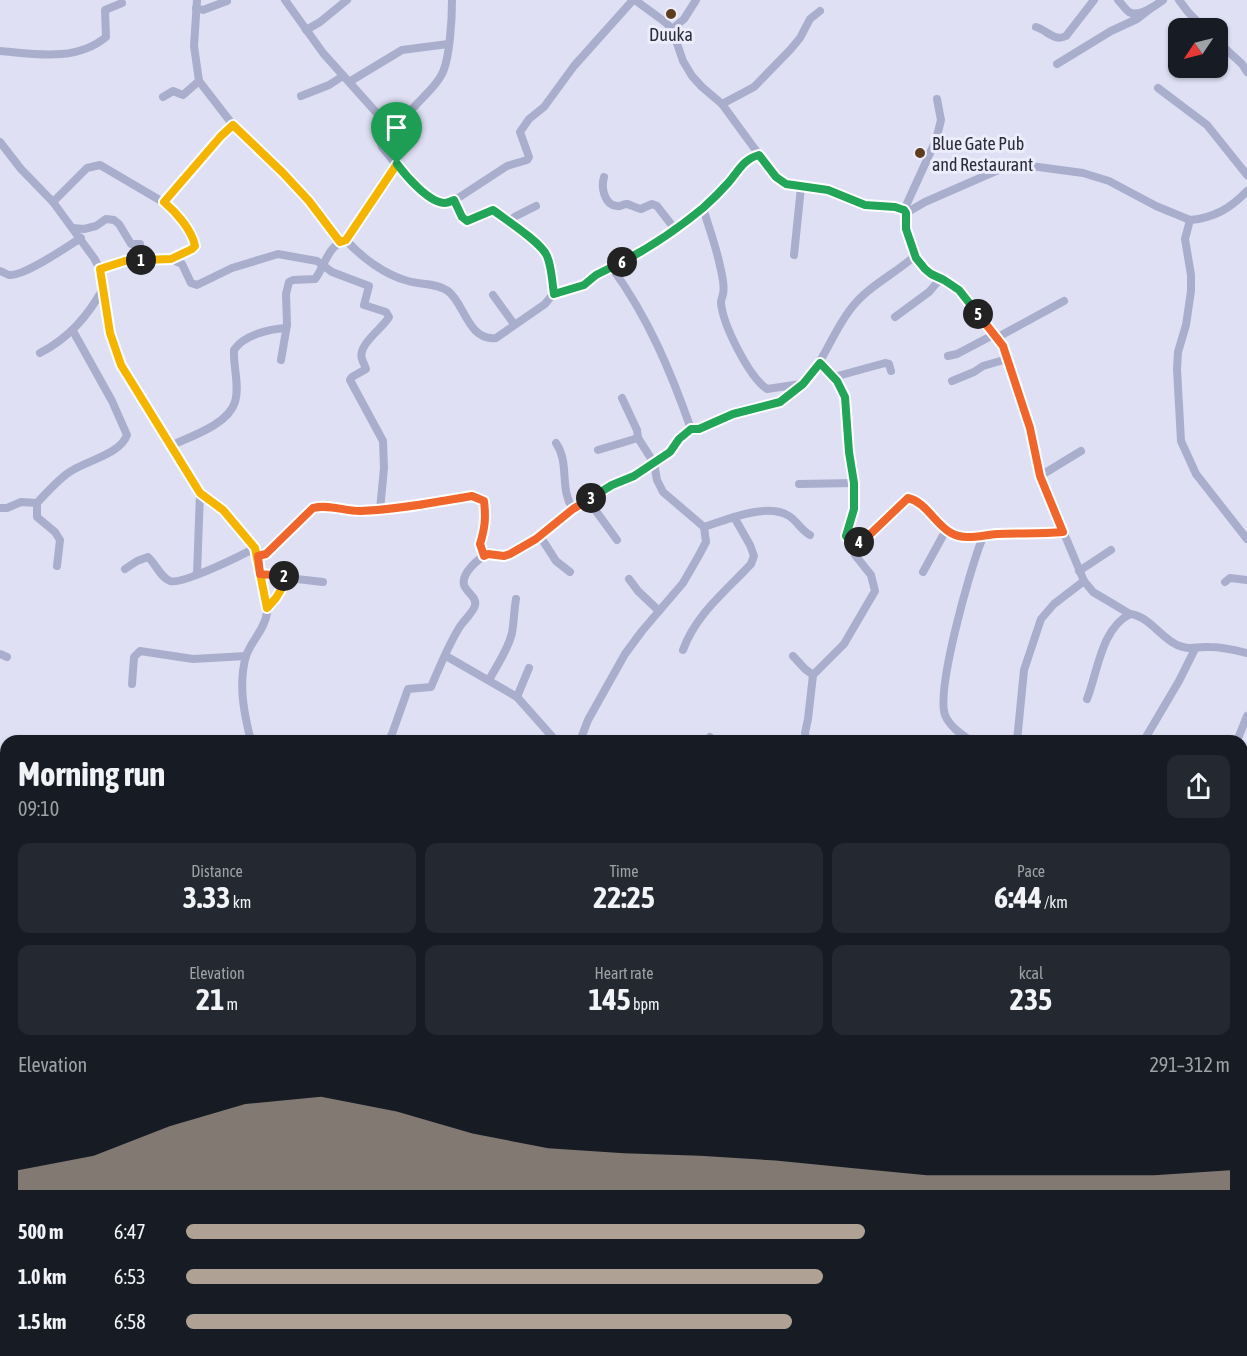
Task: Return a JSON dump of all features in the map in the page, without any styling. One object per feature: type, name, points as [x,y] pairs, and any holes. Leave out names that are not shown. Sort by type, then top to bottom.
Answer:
[{"type":"street","points":[[285,0],[323,54],[383,120],[393,122],[402,118],[437,82],[443,72],[452,0]]},
{"type":"street","points":[[306,30],[320,22],[347,0]]},
{"type":"street","points":[[383,120],[377,132],[378,140],[407,178],[433,199],[444,203],[454,200],[507,166],[527,160],[529,157],[520,132],[523,125],[544,107],[574,66],[634,0],[672,29],[683,61],[692,76],[722,104],[759,155],[782,181],[801,187],[828,190],[865,205],[895,207],[905,211],[1005,167],[1031,166],[1069,170],[1095,176],[1190,220],[1202,219],[1224,211],[1247,190]]},
{"type":"street","points":[[672,29],[684,19],[696,0]]},
{"type":"street","points":[[1036,27],[1061,39],[1066,36],[1094,0]]},
{"type":"street","points":[[1118,0],[1130,13],[1136,14],[1150,8]]},
{"type":"street","points":[[1057,64],[1111,31],[1137,19],[1162,0]]},
{"type":"street","points":[[1179,0],[1194,18]]},
{"type":"street","points":[[197,4],[203,10],[227,1]]},
{"type":"street","points":[[0,51],[60,55],[91,46],[106,37],[105,10],[122,3]]},
{"type":"street","points":[[197,4],[194,46],[199,81],[233,125],[283,173],[343,241],[357,253],[401,279],[446,289],[454,297],[464,317],[476,332],[490,339],[503,334],[554,294],[584,285],[596,275],[641,252],[703,208],[729,182],[741,165],[759,155]]},
{"type":"street","points":[[722,104],[754,87],[790,50],[800,38],[810,19],[820,11]]},
{"type":"street","points":[[301,96],[346,79],[402,50],[448,44]]},
{"type":"street","points":[[1228,51],[1247,72]]},
{"type":"street","points":[[163,97],[173,90],[183,95],[199,81]]},
{"type":"street","points":[[1158,88],[1207,124],[1247,175]]},
{"type":"street","points":[[937,99],[941,120],[936,141],[905,211],[906,229],[916,258],[925,269],[962,294],[996,335],[1007,359],[1030,428],[1040,476],[1084,581],[1093,592],[1130,614],[1142,618],[1171,642],[1195,649],[1207,646],[1247,653]]},
{"type":"street","points":[[164,202],[233,125]]},
{"type":"street","points":[[0,142],[21,169],[53,202],[81,238],[100,269],[110,333],[121,365],[200,493],[223,510],[257,552],[267,608],[265,622],[246,656],[243,692],[250,735]]},
{"type":"street","points":[[280,360],[286,328],[286,294],[289,282],[315,279],[333,249],[343,241],[397,164]]},
{"type":"street","points":[[53,202],[87,168],[100,165],[164,202],[172,209],[194,241],[195,246],[192,249],[171,259],[125,261],[100,269]]},
{"type":"street","points":[[604,177],[602,184],[606,199],[610,204],[615,206],[627,204],[641,209],[652,204],[657,206],[674,228]]},
{"type":"street","points":[[794,255],[801,187]]},
{"type":"street","points":[[454,200],[462,217],[467,221],[493,210],[544,251],[549,263],[554,294]]},
{"type":"street","points":[[509,221],[536,206]]},
{"type":"street","points":[[703,208],[721,269],[724,294],[721,301],[724,315],[734,340],[750,369],[760,385],[767,389],[803,384]]},
{"type":"street","points":[[73,228],[90,228],[106,219],[111,219],[119,224],[130,244],[140,244]]},
{"type":"street","points":[[1190,220],[1185,239],[1191,275],[1191,291],[1186,325],[1178,352],[1177,369],[1181,441],[1196,474],[1247,539]]},
{"type":"street","points":[[0,271],[9,275],[20,273],[36,266],[81,238]]},
{"type":"street","points":[[171,259],[182,264],[191,283],[197,285],[232,268],[278,254],[308,259],[332,272],[367,285],[369,288],[364,305],[388,315],[388,320],[370,338],[363,352],[361,358],[366,368],[351,379],[383,441],[384,468],[380,510]]},
{"type":"street","points":[[391,735],[408,689],[431,687],[453,640],[476,604],[465,588],[464,578],[484,556],[488,554],[507,555],[540,536],[573,509],[654,463],[674,449],[679,439],[695,429],[733,414],[780,402],[803,384],[820,363],[848,313],[861,297],[910,260],[916,258]]},
{"type":"street","points":[[612,268],[658,345],[695,429]]},
{"type":"street","points":[[895,316],[929,292],[941,278]]},
{"type":"street","points":[[40,353],[57,344],[73,331],[94,305],[104,287]]},
{"type":"street","points":[[493,295],[514,324]]},
{"type":"street","points":[[948,356],[957,354],[1064,301]]},
{"type":"street","points":[[170,446],[219,422],[232,408],[236,397],[234,355],[236,347],[258,334],[286,328]]},
{"type":"street","points":[[57,566],[60,540],[55,532],[37,516],[37,503],[68,473],[108,453],[127,438],[112,401],[73,331]]},
{"type":"street","points":[[952,381],[983,366],[1007,359]]},
{"type":"street","points":[[820,363],[834,377],[845,397],[854,483],[854,509],[846,536],[850,541],[862,542]]},
{"type":"street","points":[[834,377],[885,363],[889,364],[891,371]]},
{"type":"street","points":[[582,735],[616,669],[642,631],[683,583],[706,542],[704,527],[663,492],[657,480],[654,463],[638,438],[637,430],[622,398]]},
{"type":"street","points":[[598,450],[638,438]]},
{"type":"street","points":[[556,443],[561,450],[568,501],[573,509]]},
{"type":"street","points":[[1040,476],[1081,451]]},
{"type":"street","points":[[799,484],[854,483]]},
{"type":"street","points":[[197,574],[200,493]]},
{"type":"street","points":[[125,568],[148,557],[170,581],[181,580],[257,552],[266,554],[313,508],[329,506],[357,511],[380,510],[472,496],[484,501],[486,515],[480,544],[484,556]]},
{"type":"street","points":[[805,735],[813,675],[844,644],[874,595],[873,579],[855,555],[862,542],[908,498],[921,505],[946,530],[961,536],[983,537],[995,534],[1029,535],[1063,532]]},
{"type":"street","points":[[588,500],[618,540]]},
{"type":"street","points":[[0,507],[7,508],[21,502],[37,503]]},
{"type":"street","points":[[704,527],[762,511],[782,513],[791,517],[803,531],[810,535]]},
{"type":"street","points":[[683,650],[697,621],[746,569],[754,556],[734,517]]},
{"type":"street","points":[[923,572],[946,530]]},
{"type":"street","points":[[540,536],[556,561],[570,572]]},
{"type":"street","points":[[964,735],[950,724],[945,714],[947,673],[957,626],[983,537]]},
{"type":"street","points":[[1079,571],[1112,550]]},
{"type":"street","points":[[260,574],[278,574],[288,578],[323,582]]},
{"type":"street","points":[[267,608],[288,578]]},
{"type":"street","points":[[1225,582],[1230,578],[1247,580]]},
{"type":"street","points":[[629,579],[659,611]]},
{"type":"street","points":[[1018,735],[1024,670],[1041,619],[1053,604],[1084,581]]},
{"type":"street","points":[[489,680],[507,647],[513,630],[516,599]]},
{"type":"street","points":[[1088,699],[1111,631],[1120,618],[1130,614]]},
{"type":"street","points":[[1147,735],[1195,649]]},
{"type":"street","points":[[132,684],[134,657],[140,651],[193,659],[246,656]]},
{"type":"street","points":[[446,656],[517,697],[551,735]]},
{"type":"street","points":[[793,656],[813,675]]},
{"type":"street","points":[[517,697],[530,668]]},
{"type":"street","points":[[1239,735],[1247,716]]},
{"type":"place","name":"Duuka","points":[[671,14]]},
{"type":"place","name":"Blue Gate Pub and Restaurant","points":[[920,153]]},
{"type":"route","points":[[397,164],[346,240],[340,242],[309,201],[265,153],[253,145],[233,125],[164,202],[184,225],[195,246],[171,259],[125,261],[100,269],[107,302],[110,333],[121,365],[200,493],[223,510],[255,548],[258,556],[260,574],[267,608],[288,578],[278,574],[260,574],[258,556],[266,554],[273,548],[313,508],[329,506],[357,511],[380,510],[472,496],[484,501],[486,523],[480,544],[484,556],[488,554],[507,555],[536,539],[573,509],[654,463],[674,449],[679,439],[691,429],[699,429],[733,414],[780,402],[803,384],[820,363],[837,381],[845,397],[854,483],[854,509],[846,533],[850,541],[862,542],[908,498],[921,505],[946,530],[961,536],[983,537],[995,534],[1029,535],[1063,532],[1040,476],[1030,428],[1003,346],[959,290],[931,274],[916,258],[906,229],[906,213],[901,208],[865,205],[828,190],[786,184],[776,177],[759,155],[741,165],[729,182],[703,208],[641,252],[596,275],[578,288],[554,294],[549,263],[544,251],[509,221],[493,210],[486,211],[467,221],[462,217],[454,200],[444,203],[433,199],[407,178],[397,164]]}]
